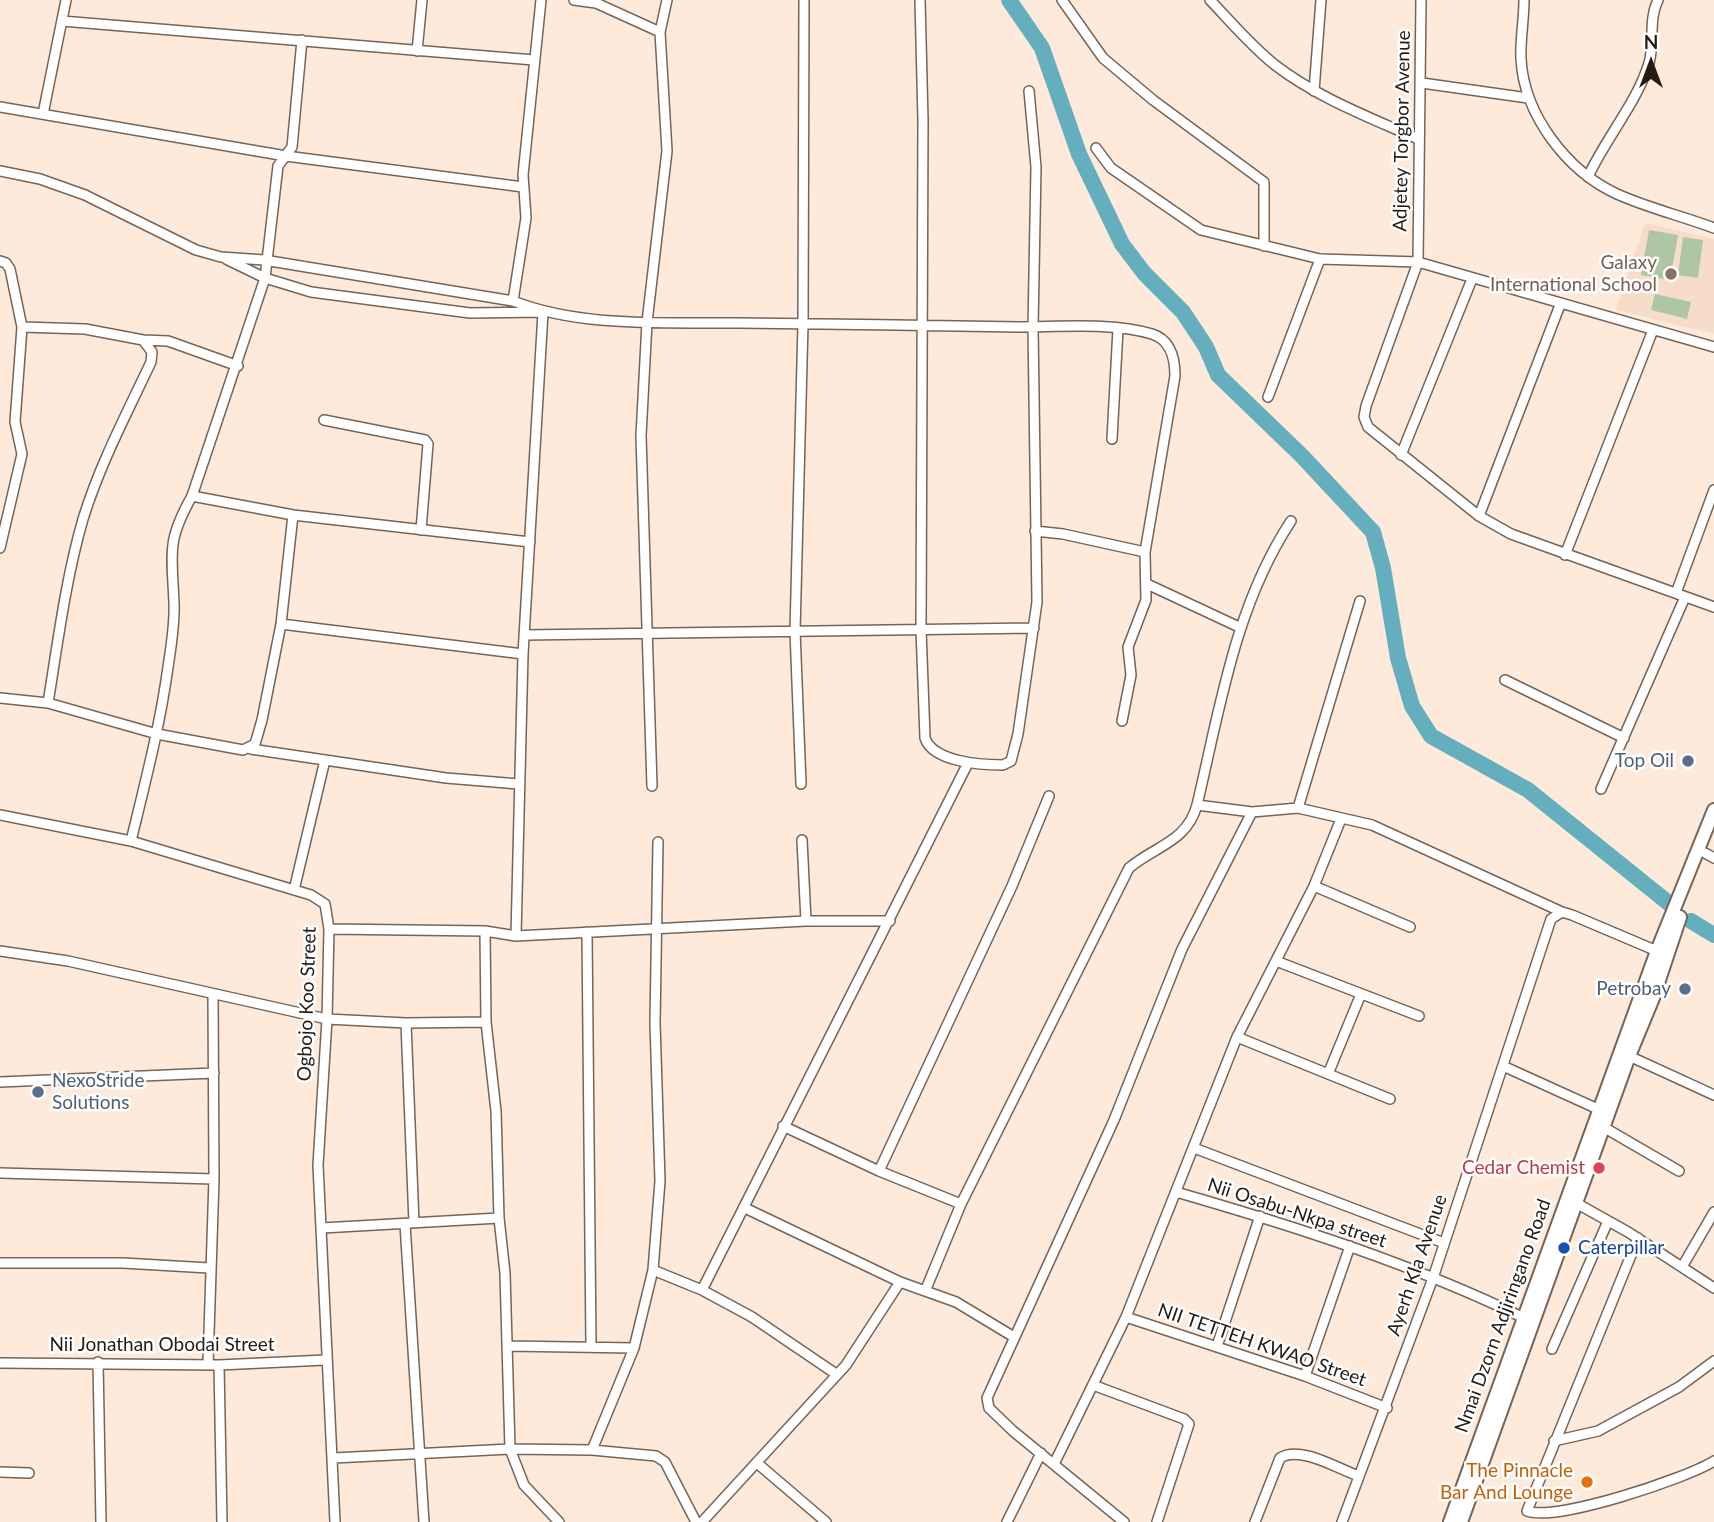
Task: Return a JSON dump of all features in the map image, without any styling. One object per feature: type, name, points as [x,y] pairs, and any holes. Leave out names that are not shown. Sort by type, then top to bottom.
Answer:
[{"type":"main road","name":"Nmai Dzorn Adjiringano Road","points":[[1450,1522],[1657,950],[1714,810]]},
{"type":"main road","name":"Nmai Dzorn Adjiringano Road","points":[[1461,1522],[1629,1056],[1709,856],[1714,830]]},
{"type":"street","points":[[43,114],[66,0]]},
{"type":"street","points":[[418,51],[422,0]]},
{"type":"street","points":[[513,301],[526,219],[523,187],[541,0]]},
{"type":"street","points":[[574,0],[596,3],[660,32]]},
{"type":"street","points":[[652,786],[650,633],[642,457],[647,322],[667,151],[660,32],[667,0]]},
{"type":"street","points":[[801,784],[795,692],[795,631],[803,324],[804,0]]},
{"type":"street","points":[[920,0],[923,120],[920,629],[925,741],[967,765],[1003,765],[1012,758],[1034,628],[1038,585],[1033,327],[1036,167],[1030,90]]},
{"type":"street","points":[[1062,0],[1103,58],[1181,121],[1262,179],[1265,186],[1264,246]]},
{"type":"street","points":[[1210,0],[1260,52],[1314,91],[1418,139]]},
{"type":"street","points":[[1314,91],[1321,0]]},
{"type":"street","name":"Adjetey Torgbor Avenue","points":[[1401,455],[1375,435],[1364,417],[1418,262],[1421,0]]},
{"type":"street","points":[[1524,0],[1521,60],[1528,98],[1548,133],[1588,177],[1617,194],[1713,224]]},
{"type":"street","points":[[1588,177],[1602,145],[1623,115],[1648,64],[1653,9],[1658,0]]},
{"type":"street","points":[[62,21],[534,60]]},
{"type":"street","points":[[131,841],[157,734],[174,605],[170,566],[172,541],[177,523],[192,496],[238,366],[264,278],[264,260],[278,166],[292,148],[302,40]]},
{"type":"street","points":[[1422,83],[1528,98]]},
{"type":"street","points":[[0,107],[286,156],[523,187]]},
{"type":"street","points":[[1096,148],[1111,168],[1201,230],[1320,260],[1418,262],[1560,305],[1714,347]]},
{"type":"street","points":[[0,171],[40,179],[85,195],[196,250],[222,257],[264,260],[513,301],[543,312]]},
{"type":"street","points":[[222,257],[264,278],[311,292],[470,313],[543,312],[647,322],[1118,329],[1160,338],[1171,348],[1175,360],[1171,400],[1145,552],[1147,584],[1144,608],[1128,647],[1131,675],[1122,721]]},
{"type":"street","points":[[1268,397],[1320,260]]},
{"type":"street","points":[[0,261],[6,262],[10,269],[22,327],[15,422],[22,454],[0,548]]},
{"type":"street","points":[[1472,279],[1401,455],[1479,516],[1511,534],[1714,607]]},
{"type":"street","points":[[1479,516],[1560,305]]},
{"type":"street","points":[[516,936],[523,654],[543,312]]},
{"type":"street","points":[[22,327],[73,328],[142,340],[168,341],[238,366]]},
{"type":"street","points":[[1112,439],[1118,329]]},
{"type":"street","points":[[1565,555],[1653,330]]},
{"type":"street","points":[[48,703],[71,567],[83,519],[103,462],[151,362],[152,352],[142,340]]},
{"type":"street","points":[[324,420],[425,440],[428,444],[421,530]]},
{"type":"street","points":[[1601,789],[1680,595],[1714,490]]},
{"type":"street","points":[[192,496],[293,515],[530,542]]},
{"type":"street","points":[[251,748],[256,744],[262,720],[281,624],[293,515]]},
{"type":"street","points":[[926,1289],[961,1204],[1129,868],[1163,849],[1186,829],[1197,805],[1240,627],[1271,554],[1291,521]]},
{"type":"street","points":[[1035,531],[1074,536],[1145,552]]},
{"type":"street","points":[[1147,584],[1240,627]]},
{"type":"street","points":[[1298,808],[1360,601]]},
{"type":"street","points":[[281,624],[523,654]]},
{"type":"street","points":[[524,635],[1034,628]]},
{"type":"street","points":[[1504,680],[1624,738]]},
{"type":"street","points":[[0,698],[48,703],[157,734],[243,750],[251,748],[446,778],[520,784]]},
{"type":"street","points":[[294,890],[325,760]]},
{"type":"street","points":[[702,1290],[967,765]]},
{"type":"street","points":[[879,1171],[1012,886],[1049,796]]},
{"type":"street","points":[[1197,805],[1252,813],[1298,808],[1371,825],[1562,912],[1657,950]]},
{"type":"street","points":[[1124,1522],[1110,1518],[1055,1462],[1013,1431],[987,1403],[1014,1337],[1114,1120],[1182,949],[1252,813]]},
{"type":"street","name":"Ogbojo Koo Street","points":[[0,815],[131,841],[294,890],[324,904],[329,929],[327,1019],[318,1165],[325,1360]]},
{"type":"street","points":[[1055,1462],[1126,1317],[1237,1037],[1314,886],[1341,819]]},
{"type":"street","points":[[802,840],[806,921]]},
{"type":"street","points":[[592,1450],[634,1348],[653,1270],[660,1181],[655,1023],[658,842]]},
{"type":"street","points":[[1314,886],[1410,927]]},
{"type":"street","name":"Ayerh Kla Avenue","points":[[1342,1522],[1387,1408],[1433,1278],[1551,919],[1562,912]]},
{"type":"street","points":[[329,929],[485,931],[516,936],[806,921],[890,921]]},
{"type":"street","points":[[485,931],[486,1021],[496,1111],[499,1218],[505,1273],[510,1449],[524,1485],[559,1522]]},
{"type":"street","points":[[587,932],[590,1346]]},
{"type":"street","points":[[0,951],[68,961],[327,1019],[406,1023],[486,1021]]},
{"type":"street","points":[[1276,961],[1419,1016]]},
{"type":"street","points":[[208,1364],[209,1268],[214,1179],[213,994]]},
{"type":"street","points":[[1328,1074],[1361,994]]},
{"type":"street","points":[[406,1023],[410,1338],[424,1522]]},
{"type":"street","points":[[1237,1037],[1390,1099]]},
{"type":"street","points":[[1629,1056],[1714,1095]]},
{"type":"street","points":[[1503,1066],[1600,1110]]},
{"type":"street","points":[[0,1082],[214,1073]]},
{"type":"street","points":[[783,1126],[879,1171],[961,1204]]},
{"type":"street","points":[[1605,1128],[1679,1171]]},
{"type":"street","points":[[1194,1148],[1444,1243]]},
{"type":"street","points":[[0,1173],[214,1179]]},
{"type":"street","name":"Nii Osabu-Nkpa street","points":[[1176,1192],[1260,1216],[1350,1247],[1433,1278],[1524,1318]]},
{"type":"street","points":[[1576,1203],[1637,1238],[1714,1289]]},
{"type":"street","points":[[745,1208],[900,1282],[956,1301],[1014,1337]]},
{"type":"street","points":[[1682,1267],[1714,1212]]},
{"type":"street","points":[[1217,1346],[1260,1216]]},
{"type":"street","points":[[322,1228],[499,1218]]},
{"type":"street","points":[[1552,1349],[1608,1221]]},
{"type":"street","points":[[1637,1238],[1600,1336],[1526,1508],[1530,1512],[1544,1513],[1642,1493],[1699,1471],[1714,1461]]},
{"type":"street","points":[[1305,1376],[1350,1247]]},
{"type":"street","points":[[0,1263],[123,1263],[209,1268]]},
{"type":"street","points":[[653,1270],[702,1290],[752,1317],[836,1374]]},
{"type":"street","points":[[702,1522],[852,1357],[900,1282]]},
{"type":"street","name":"NII TETTEH KWAO Street","points":[[1126,1317],[1305,1376],[1387,1408]]},
{"type":"street","points":[[508,1346],[634,1348]]},
{"type":"street","points":[[325,1360],[334,1458],[335,1522]]},
{"type":"street","name":"Nii Jonathan Obodai Street","points":[[0,1363],[219,1364],[325,1360]]},
{"type":"street","points":[[1554,1441],[1598,1430],[1679,1387],[1714,1361]]},
{"type":"street","points":[[97,1362],[101,1522]]},
{"type":"street","points":[[219,1364],[222,1522]]},
{"type":"street","points":[[1093,1385],[1184,1419],[1189,1424],[1157,1522]]},
{"type":"street","points":[[334,1458],[510,1449],[592,1450],[661,1458],[696,1522]]},
{"type":"street","points":[[1007,1522],[1041,1453]]},
{"type":"street","points":[[1255,1522],[1280,1458],[1286,1454],[1299,1454],[1359,1476]]},
{"type":"street","points":[[757,1463],[826,1522]]},
{"type":"street","points":[[0,1472],[29,1473]]},
{"type":"shaded area","name":"Galaxy International School","points":[[1645,223],[1714,239],[1714,334],[1616,310]]},
{"type":"green space","points":[[1649,230],[1678,235],[1670,280],[1641,275]]},
{"type":"green space","points":[[1683,237],[1703,240],[1698,278],[1678,275]]},
{"type":"green space","points":[[1655,294],[1691,302],[1687,319],[1651,310]]},
{"type":"waterway","points":[[1009,0],[1042,48],[1079,154],[1122,244],[1144,273],[1183,312],[1206,347],[1218,375],[1302,456],[1373,532],[1383,568],[1398,658],[1412,706],[1431,736],[1528,790],[1671,905]]},
{"type":"waterway","points":[[1691,921],[1714,935]]},
{"type":"place","name":"Galaxy International School","points":[[1671,274]]},
{"type":"place","name":"Top Oil","points":[[1688,761]]},
{"type":"place","name":"Petrobay","points":[[1685,989]]},
{"type":"place","name":"NexoStride Solutions","points":[[38,1092]]},
{"type":"place","name":"Cedar Chemist","points":[[1599,1168]]},
{"type":"place","name":"Caterpillar","points":[[1564,1248]]},
{"type":"place","name":"The Pinnacle Bar And Lounge","points":[[1587,1482]]}]
